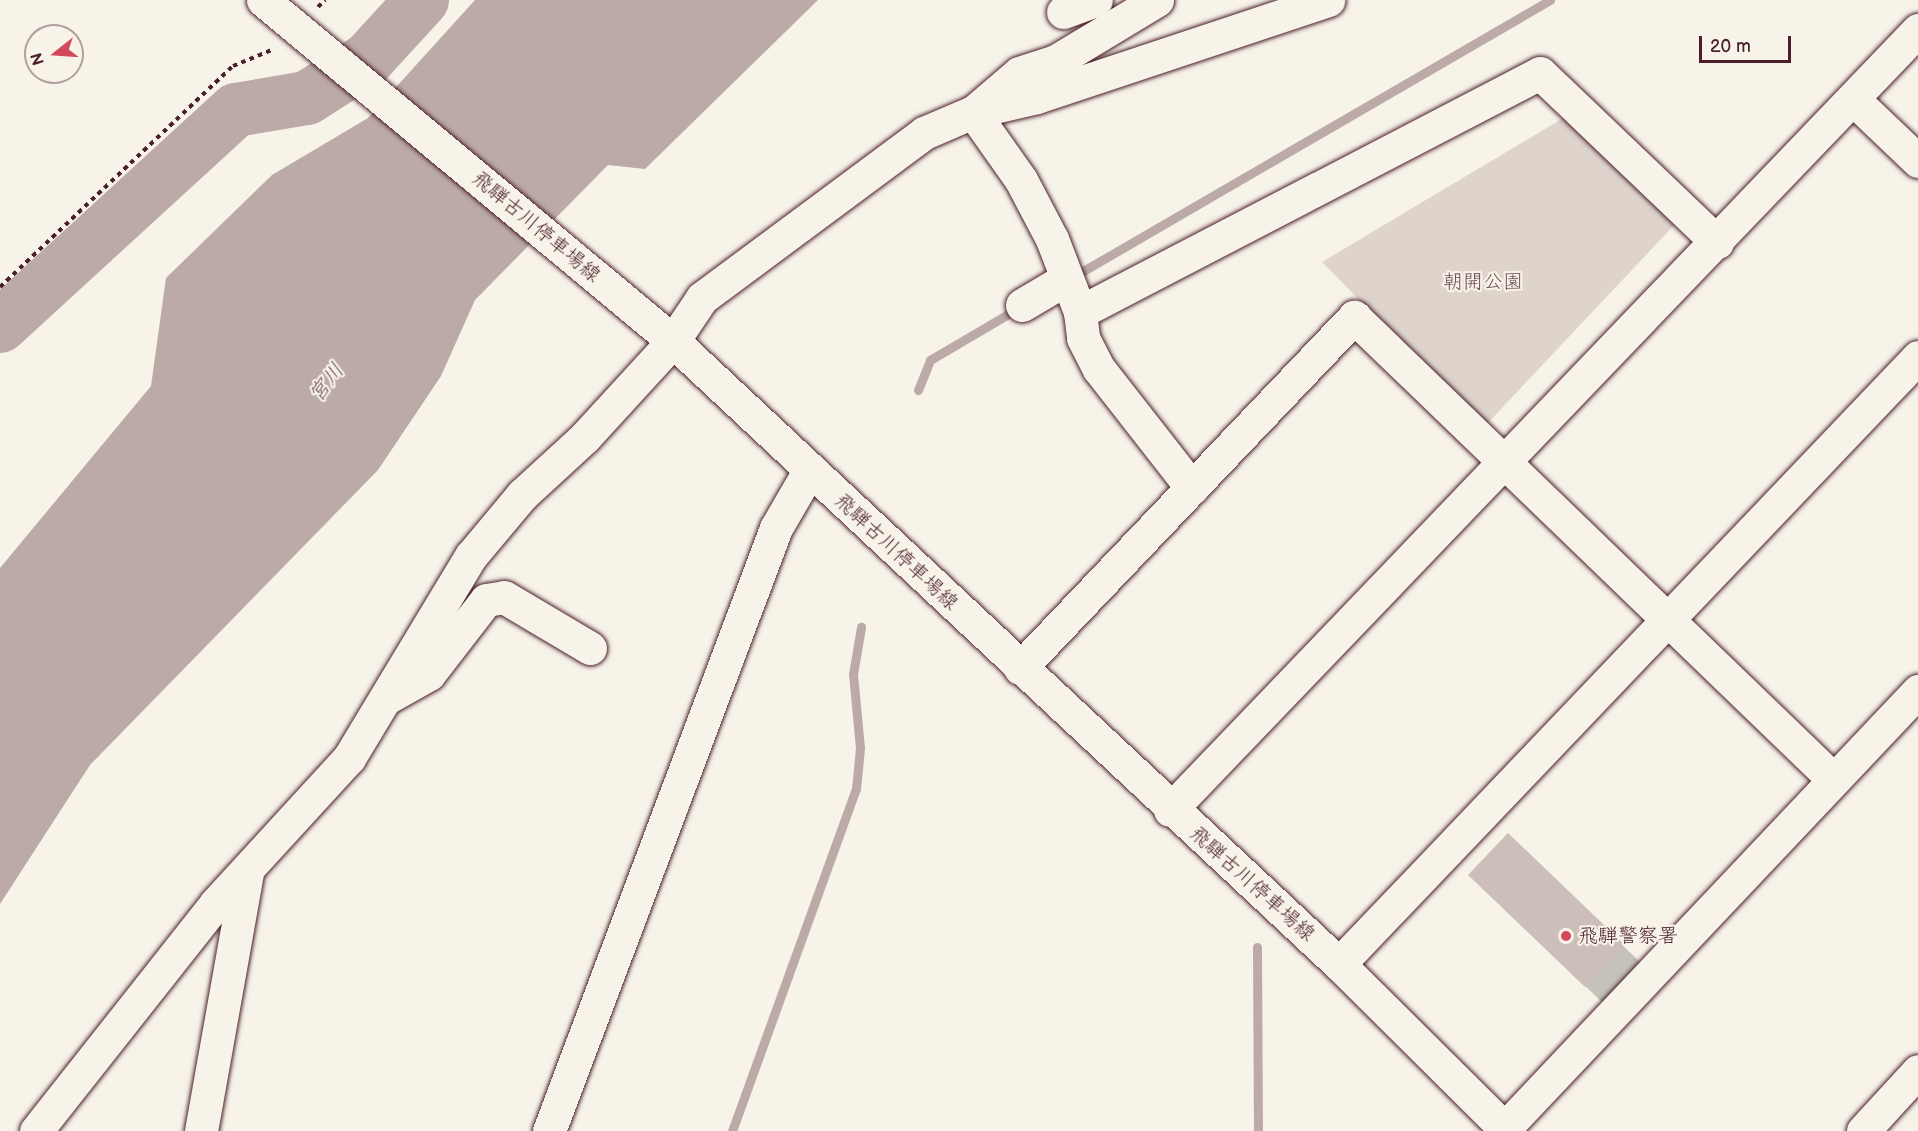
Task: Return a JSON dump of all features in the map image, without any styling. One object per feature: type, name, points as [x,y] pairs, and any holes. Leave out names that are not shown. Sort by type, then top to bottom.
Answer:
[{"type":"main road","name":"飛騨古川停車場線","points":[[263,0],[663,334],[1170,810],[1339,964],[1506,1130]]},
{"type":"main road","points":[[1064,12],[1096,0]]},
{"type":"main road","points":[[973,112],[1019,73],[1056,61],[1157,0]]},
{"type":"main road","points":[[36,1131],[216,903],[247,873],[349,758],[388,697],[413,644],[471,556],[522,495],[585,437],[663,334],[702,298],[924,133],[973,112],[1037,97],[1328,0]]},
{"type":"main road","points":[[1170,810],[1918,30]]},
{"type":"main road","points":[[1080,312],[1540,73],[1717,242]]},
{"type":"main road","points":[[1853,99],[1918,161]]},
{"type":"main road","points":[[973,112],[1021,180],[1080,312],[1083,338],[1099,369],[1192,488]]},
{"type":"main road","points":[[1022,305],[1066,279]]},
{"type":"main road","points":[[1020,668],[1354,317],[1833,779]]},
{"type":"main road","points":[[1339,964],[1918,357]]},
{"type":"main road","points":[[549,1131],[776,528],[809,471]]},
{"type":"main road","points":[[388,697],[429,674],[486,600],[504,597],[590,648]]},
{"type":"main road","points":[[1506,1130],[1918,691]]},
{"type":"main road","points":[[201,1131],[247,873]]},
{"type":"main road","points":[[1863,1131],[1918,1071]]},
{"type":"path","points":[[0,287],[233,66],[304,34],[325,0]]},
{"type":"green space","name":"朝開公園","points":[[1570,114],[1680,219],[1484,427],[1322,262]]},
{"type":"water","name":"宮川","points":[[475,0],[818,0],[645,169],[608,165],[475,300],[441,376],[378,470],[90,765],[0,904],[0,568],[151,386],[166,278],[272,175],[368,118]]},
{"type":"building","points":[[1508,833],[1625,945],[1585,987],[1468,875]]},
{"type":"waterway","points":[[0,326],[236,110],[307,98],[368,59],[422,0]]},
{"type":"waterway","points":[[1078,274],[1550,0]]},
{"type":"waterway","points":[[918,390],[930,360],[1015,310]]},
{"type":"waterway","points":[[732,1131],[856,789],[860,748],[853,674],[861,627]]},
{"type":"waterway","points":[[1257,947],[1258,1131]]},
{"type":"place","name":"飛騨警察署","points":[[1566,936]]}]
